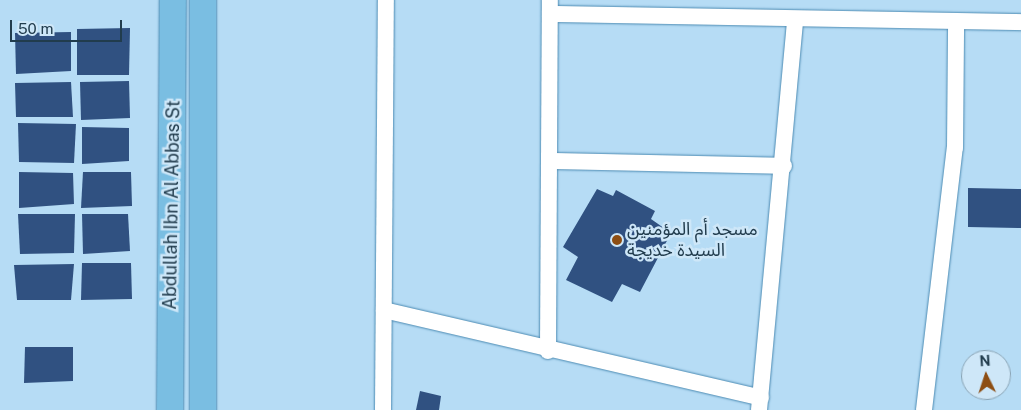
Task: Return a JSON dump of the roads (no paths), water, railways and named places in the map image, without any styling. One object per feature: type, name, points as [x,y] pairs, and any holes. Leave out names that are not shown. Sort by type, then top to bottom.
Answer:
[{"type":"main road","name":"Abdullah Ibn Al Abbas St","points":[[170,410],[174,0]]},
{"type":"main road","name":"Abdullah Ibn Al Abbas St","points":[[203,0],[203,410]]},
{"type":"street","points":[[383,410],[386,0]]},
{"type":"street","points":[[548,352],[550,7],[795,20],[956,23],[1021,22]]},
{"type":"street","points":[[384,310],[760,404],[784,166],[795,20]]},
{"type":"street","points":[[924,410],[955,148],[956,23]]},
{"type":"street","points":[[550,161],[784,166]]},
{"type":"place","name":"مسجد أم المؤمنين السيدة خديجة","points":[[617,240]]}]
